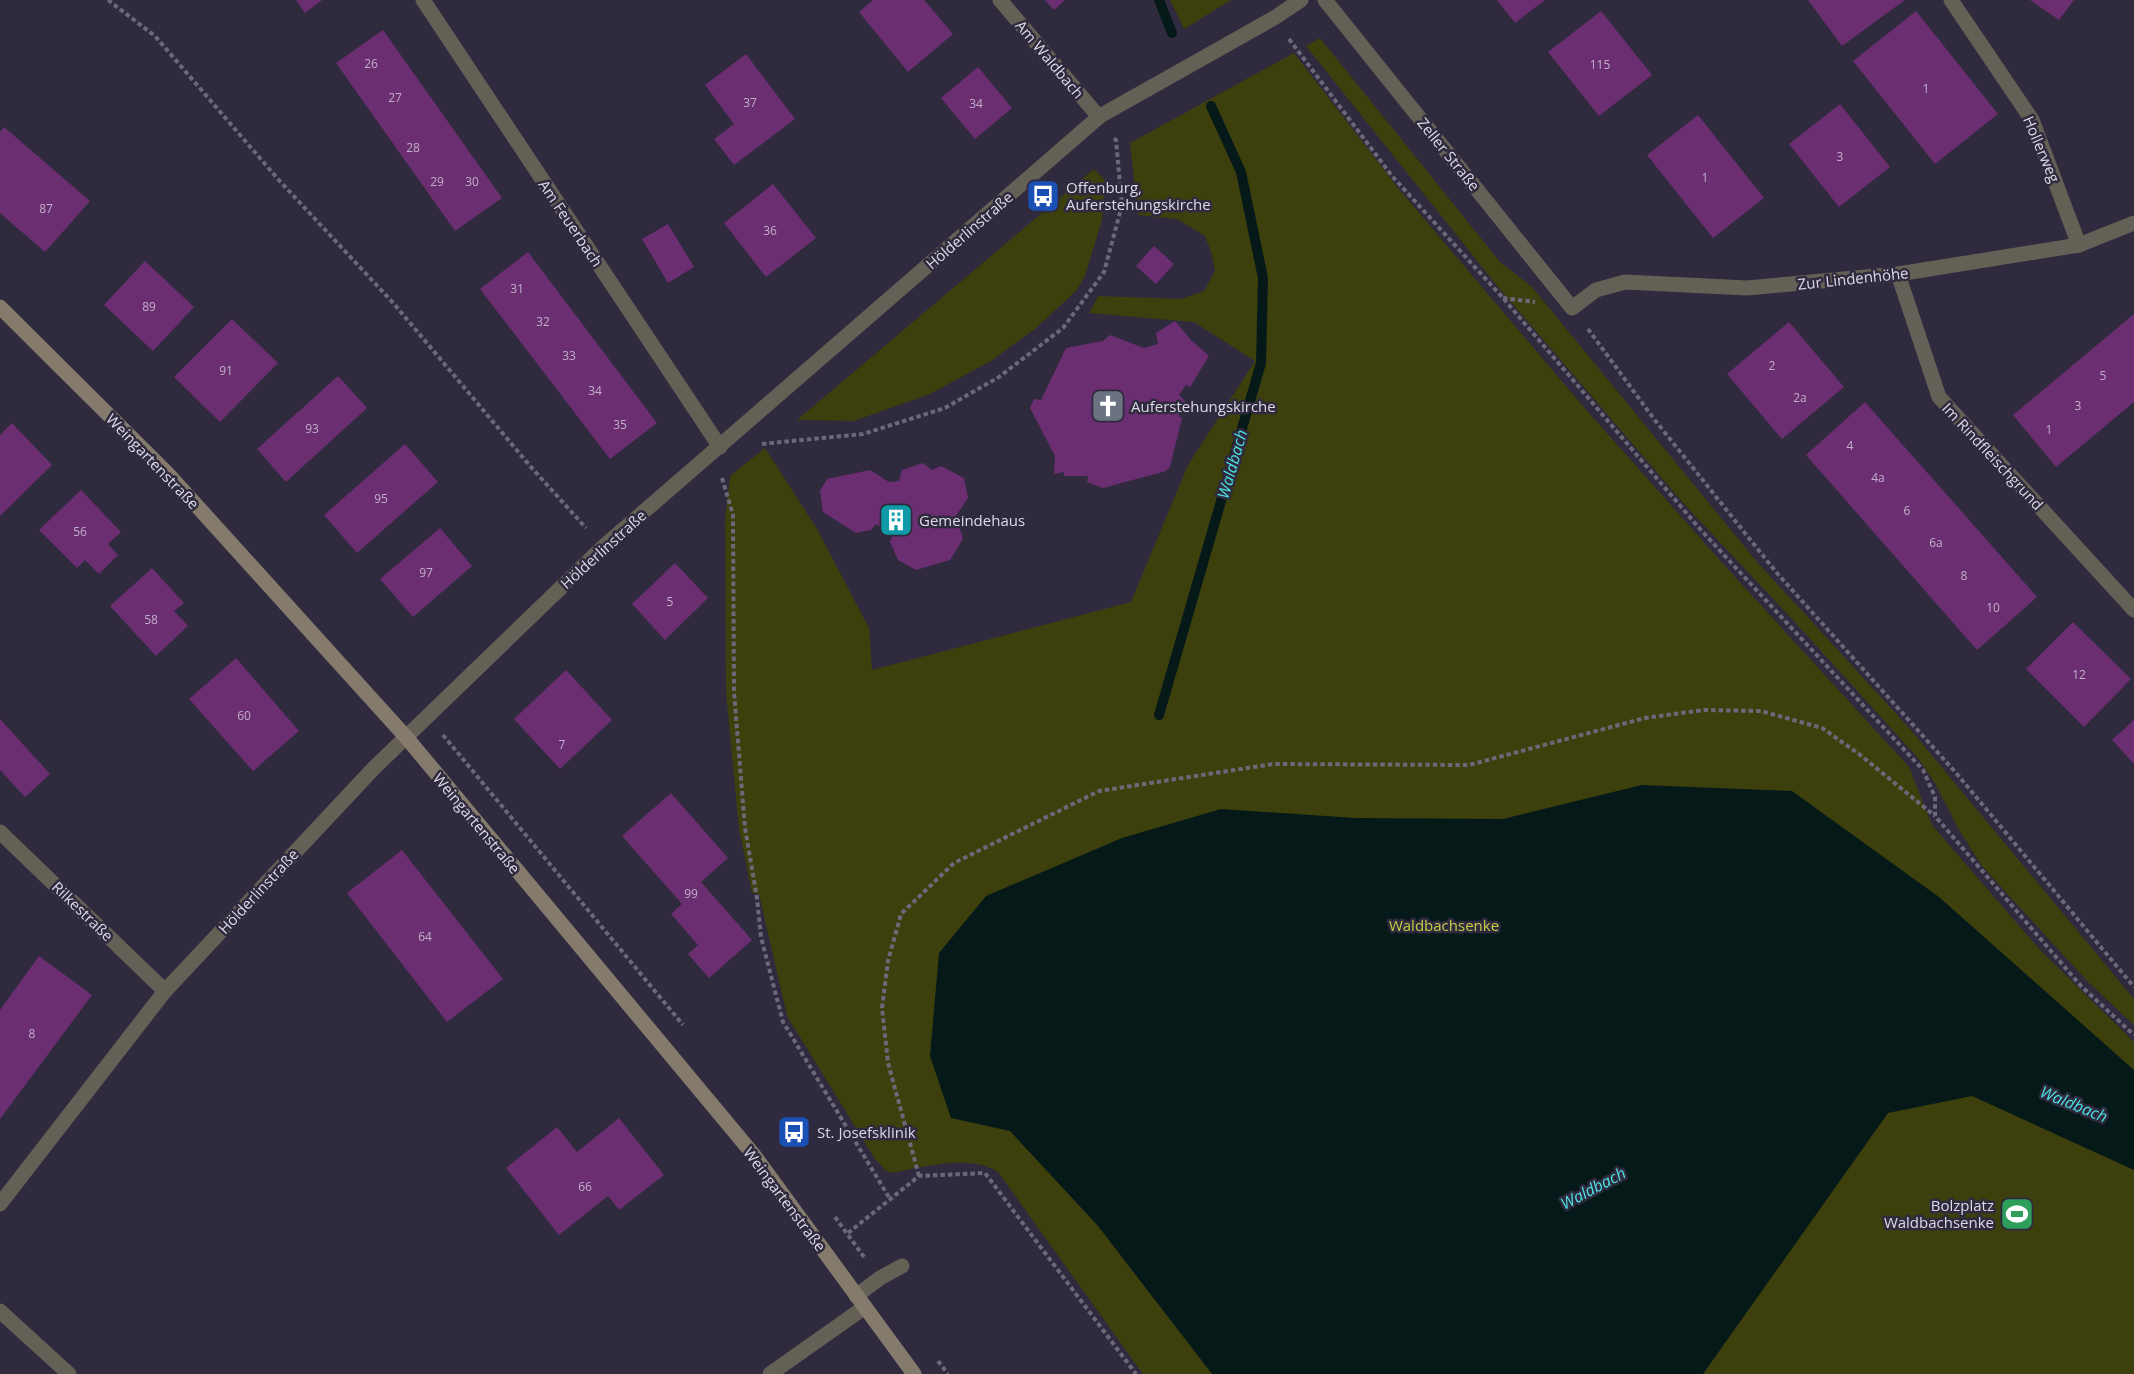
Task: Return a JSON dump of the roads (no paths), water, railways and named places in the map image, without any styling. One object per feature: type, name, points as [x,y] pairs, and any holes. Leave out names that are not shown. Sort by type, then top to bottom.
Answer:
[{"type":"street","name":"Am Feuerbach","points":[[423,0],[720,447]]},
{"type":"street","name":"Am Waldbach","points":[[1000,0],[1099,117]]},
{"type":"street","name":"Hölderlinstraße","points":[[0,1204],[165,991],[373,769],[603,547],[1099,117],[1274,18],[1301,0]]},
{"type":"street","name":"Zeller Straße","points":[[1325,0],[1572,308]]},
{"type":"street","name":"Hollerweg","points":[[1952,0],[2032,120],[2079,245]]},
{"type":"street","name":"Zur Lindenhöhe","points":[[1572,308],[1596,290],[1625,282],[1747,288],[1898,274],[2079,245],[2134,223]]},
{"type":"street","name":"Im Rindfleischgrund","points":[[1898,274],[1939,397],[2134,610]]},
{"type":"street","name":"Weingartenstraße","points":[[0,307],[168,474],[406,737],[753,1154],[914,1374]]},
{"type":"street","name":"Rilkestraße","points":[[0,832],[165,991]]},
{"type":"street","points":[[770,1374],[861,1301],[880,1278],[902,1266]]},
{"type":"street","points":[[0,1311],[69,1374]]},
{"type":"water","points":[[1642,785],[1792,791],[1939,897],[2134,1070],[2134,1170],[1972,1096],[1888,1113],[1703,1374],[1212,1374],[1098,1226],[1010,1131],[951,1118],[930,1056],[939,953],[986,896],[1122,838],[1221,809],[1356,818],[1503,819]]},
{"type":"waterway","name":"Waldbach","points":[[1159,0],[1172,33]]},
{"type":"waterway","name":"Waldbach","points":[[1159,715],[1261,363],[1263,278],[1241,172],[1211,106]]},
{"type":"place","name":"Offenburg, Auferstehungskirche","points":[[1043,196]]},
{"type":"place","name":"Auferstehungskirche","points":[[1108,406]]},
{"type":"place","name":"Gemeindehaus","points":[[896,520]]},
{"type":"place","name":"St. Josefsklinik","points":[[794,1132]]},
{"type":"place","name":"Bolzplatz Waldbachsenke","points":[[2017,1214]]},
{"type":"park label","name":"Waldbachsenke","points":[[1444,925]]}]
